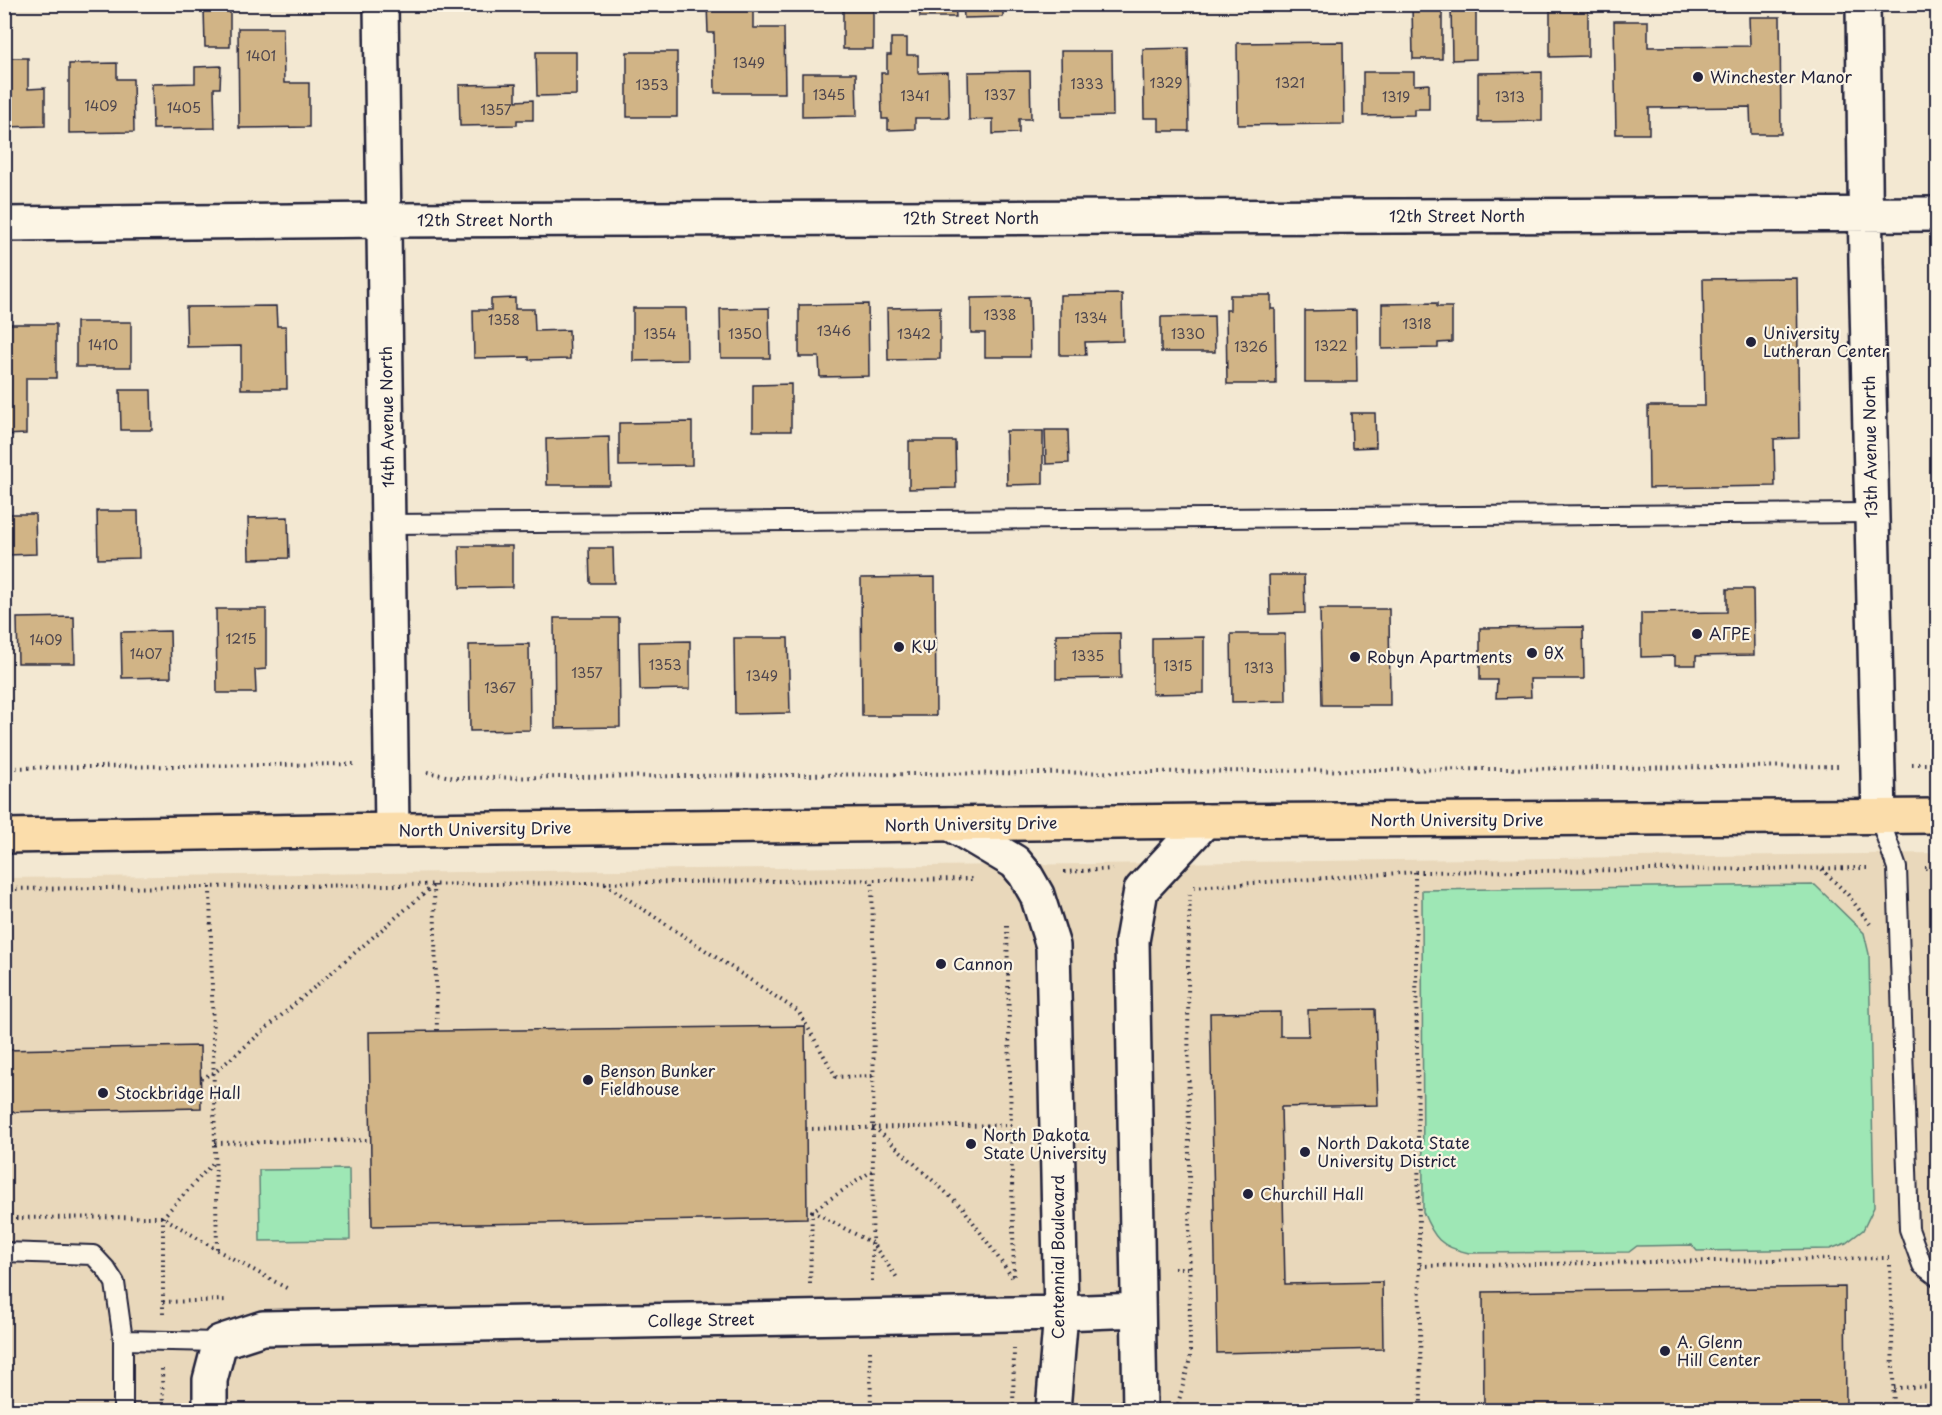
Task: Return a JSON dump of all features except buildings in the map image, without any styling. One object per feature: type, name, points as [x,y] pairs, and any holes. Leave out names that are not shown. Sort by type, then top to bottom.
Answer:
[{"type":"main road","name":"North University Drive","points":[[4,836],[1205,821],[1938,816]]},
{"type":"street","name":"14th Avenue North","points":[[381,4],[392,830]]},
{"type":"street","name":"13th Avenue North","points":[[1863,4],[1865,214],[1878,817]]},
{"type":"street","name":"12th Street North","points":[[4,224],[384,220],[1938,214]]},
{"type":"street","points":[[1140,1410],[1132,941],[1141,890],[1205,821]]},
{"type":"street","name":"Centennial Boulevard","points":[[951,824],[1015,862],[1037,895],[1053,945],[1061,1313],[1053,1410]]},
{"type":"street","name":"College Street","points":[[220,1342],[263,1328],[1138,1310]]},
{"type":"street","points":[[210,1410],[210,1380],[220,1342]]},
{"type":"lane","points":[[388,524],[1871,513]]},
{"type":"lane","points":[[1878,817],[1897,868],[1909,1229],[1922,1265],[1938,1277]]},
{"type":"lane","points":[[4,1252],[93,1255],[106,1269],[115,1283],[123,1340],[123,1410]]},
{"type":"lane","points":[[123,1340],[220,1342]]},
{"type":"path","points":[[4,768],[335,763],[392,765],[455,778],[1938,764]]},
{"type":"path","points":[[1415,872],[1421,1410]]},
{"type":"path","points":[[872,880],[873,1170],[872,1316],[869,1342],[871,1410],[927,1410]]},
{"type":"path","points":[[604,883],[799,1012],[836,1077],[873,1076]]},
{"type":"path","points":[[201,1078],[214,1072],[434,884],[438,1031]]},
{"type":"path","points":[[4,1218],[163,1217],[217,1250],[210,887]]},
{"type":"path","points":[[1176,1409],[1190,1359],[1188,977],[1190,887]]},
{"type":"path","points":[[873,1127],[963,1208],[1014,1280],[1007,918]]},
{"type":"path","points":[[806,1129],[1011,1125]]},
{"type":"path","points":[[215,1143],[370,1140]]},
{"type":"path","points":[[163,1410],[163,1217],[215,1161]]},
{"type":"path","points":[[812,1211],[873,1170]]},
{"type":"path","points":[[812,1211],[872,1243],[901,1285]]},
{"type":"path","points":[[810,1287],[812,1211]]},
{"type":"path","points":[[1420,1266],[1889,1258]]},
{"type":"path","points":[[1894,1388],[1938,1386]]},
{"type":"shaded area","name":"North Dakota State University","points":[[1937,853],[1937,1410],[5,1410],[4,878]]},
{"type":"green space","points":[[1815,885],[1864,933],[1869,954],[1874,1207],[1863,1230],[1846,1243],[1830,1249],[1697,1251],[1692,1245],[1637,1246],[1629,1252],[1469,1253],[1451,1248],[1439,1240],[1423,1212],[1422,890]]},
{"type":"green space","points":[[349,1169],[350,1240],[260,1241],[259,1170]]},
{"type":"place","name":"Winchester Manor","points":[[1698,77]]},
{"type":"place","name":"University Lutheran Center","points":[[1751,342]]},
{"type":"place","name":"ΑΓΡΕ","points":[[1697,634]]},
{"type":"place","name":"ΚΨ","points":[[899,647]]},
{"type":"place","name":"θΧ","points":[[1532,653]]},
{"type":"place","name":"Robyn Apartments","points":[[1355,657]]},
{"type":"place","name":"Cannon","points":[[941,964]]},
{"type":"place","name":"Benson Bunker Fieldhouse","points":[[588,1080]]},
{"type":"place","name":"Stockbridge Hall","points":[[103,1093]]},
{"type":"place","name":"North Dakota State University","points":[[971,1144]]},
{"type":"place","name":"North Dakota State University District","points":[[1305,1152]]},
{"type":"place","name":"Churchill Hall","points":[[1248,1194]]},
{"type":"place","name":"A. Glenn Hill Center","points":[[1665,1351]]}]
